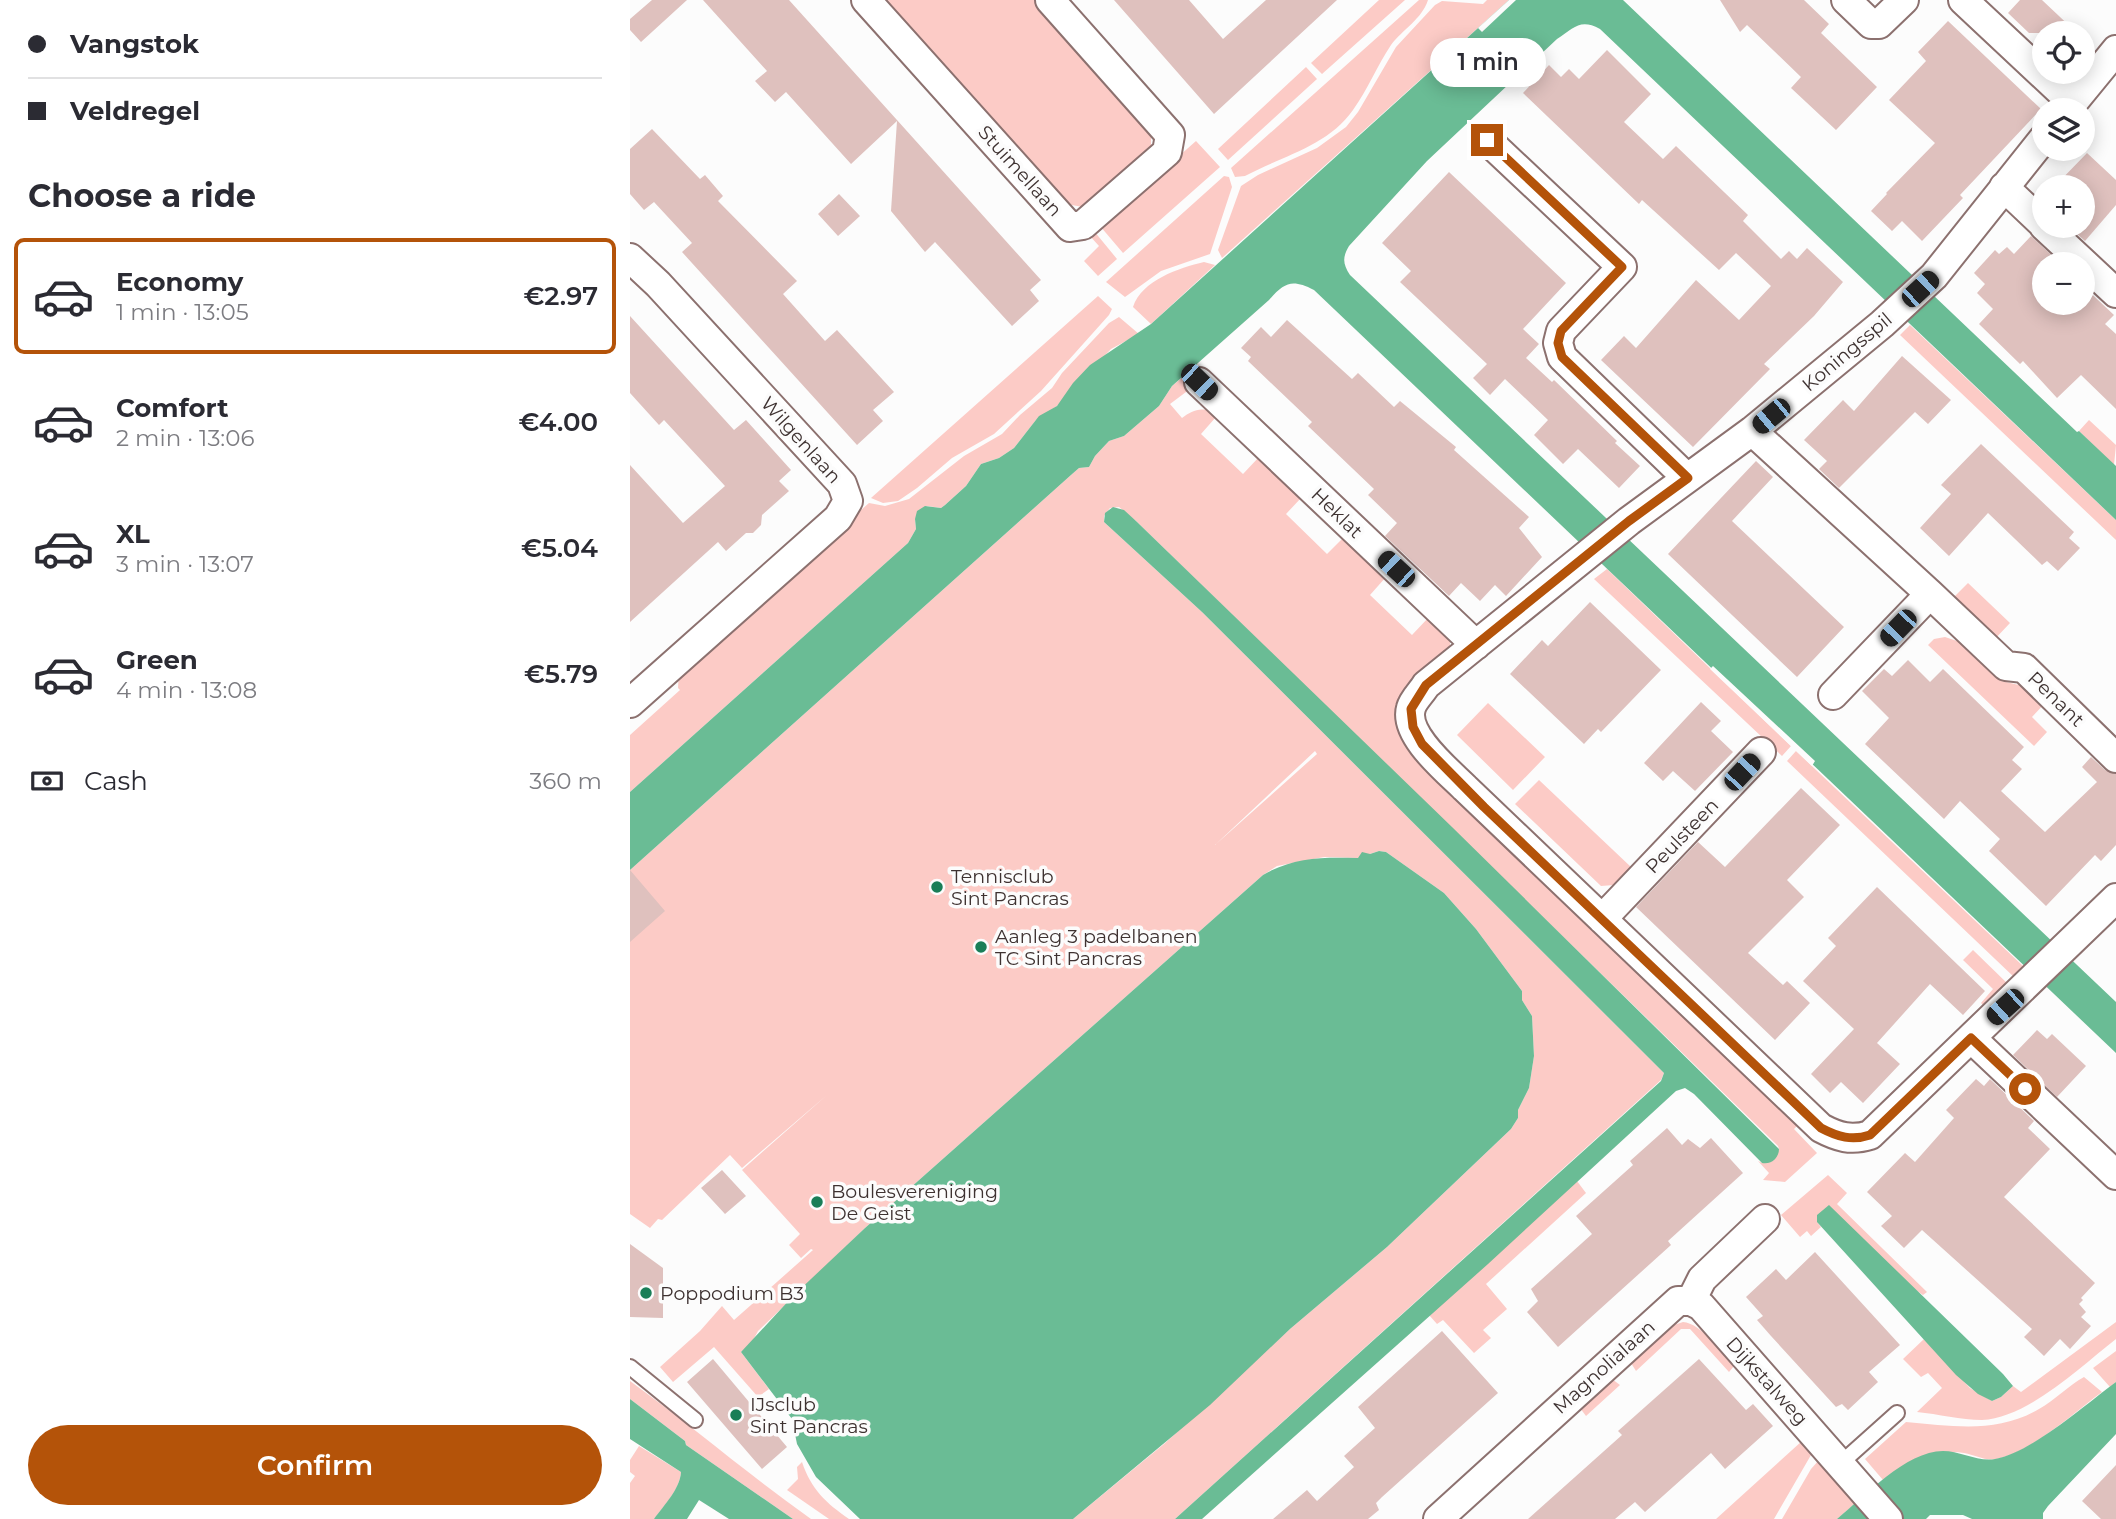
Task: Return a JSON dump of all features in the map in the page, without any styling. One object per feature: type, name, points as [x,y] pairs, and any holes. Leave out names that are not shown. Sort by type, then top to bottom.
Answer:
[{"type":"street","name":"Stuimellaan","points":[[866,0],[1070,228],[1083,225],[1167,152],[1170,135],[1050,0]]},
{"type":"street","points":[[1846,0],[1871,24],[1879,24],[1904,0]]},
{"type":"street","points":[[1963,0],[2061,98]]},
{"type":"street","points":[[2077,98],[2116,50]]},
{"type":"street","points":[[1487,140],[1622,267],[1561,331],[1558,343],[1562,357],[1688,478]]},
{"type":"street","name":"Koningsspil","points":[[2032,153],[1934,276],[1752,431],[1629,521],[1426,685],[1411,709],[1413,727],[1422,744],[1465,788],[1821,1128],[1837,1136],[1860,1139],[1870,1135],[2116,898]]},
{"type":"street","points":[[2004,187],[2032,214]]},
{"type":"street","points":[[2057,238],[2116,293]]},
{"type":"street","name":"Wilgenlaan","points":[[630,258],[658,284],[842,484],[848,500],[838,518],[630,703]]},
{"type":"street","name":"Heklat","points":[[1199,382],[1476,645]]},
{"type":"street","name":"Penant","points":[[1752,431],[2006,666],[2024,668],[2116,758]]},
{"type":"street","points":[[1833,695],[1930,594]]},
{"type":"street","name":"Peulsteen","points":[[1602,919],[1761,752]]},
{"type":"street","points":[[1971,1038],[2116,1175]]},
{"type":"street","points":[[1691,1301],[1702,1279],[1765,1219]]},
{"type":"street","name":"Magnolialaan","points":[[1438,1519],[1678,1301],[1691,1301]]},
{"type":"street","name":"Dijkstalweg","points":[[1691,1301],[1701,1306],[1888,1519]]},
{"type":"lane","points":[[630,1367],[695,1420]]},
{"type":"lane","points":[[1840,1464],[1898,1413]]},
{"type":"shaded area","points":[[881,0],[1037,0],[1151,133],[1151,149],[1083,207],[1066,204]]},
{"type":"shaded area","points":[[1379,0],[1405,0],[1322,74],[1311,63]]},
{"type":"shaded area","points":[[1419,0],[1428,0],[1417,18],[1391,45],[1358,102],[1343,122],[1331,133],[1304,149],[1245,176],[1235,177],[1231,168]]},
{"type":"shaded area","points":[[1487,0],[1509,0],[1222,258],[1218,250],[1241,186],[1258,175],[1317,148],[1346,127],[1358,112],[1396,47],[1435,5],[1442,1],[1483,4]]},
{"type":"shaded area","points":[[1509,0],[1623,0],[2116,466],[2116,520],[1600,29],[1587,24],[1577,26],[1557,39],[1427,161],[1349,246],[1345,254],[1345,264],[1350,275],[2116,1002],[2116,1053],[1314,290],[1300,284],[1289,284],[1280,289],[1172,386],[1159,406],[1124,436],[1109,441],[1089,467],[1079,468],[1071,475],[630,870],[630,792],[908,543],[916,529],[917,511],[925,506],[941,508],[966,486],[981,464],[999,458],[1014,448],[1039,416],[1057,406],[1090,365],[1151,324]]},
{"type":"shaded area","points":[[1306,67],[1317,79],[1228,160],[1218,149]]},
{"type":"shaded area","points":[[1196,141],[1220,167],[1123,253],[1100,226]]},
{"type":"shaded area","points":[[1224,176],[1229,177],[1232,187],[1210,254],[1161,271],[1125,297],[1106,282]]},
{"type":"shaded area","points":[[1094,231],[1117,259],[1098,276],[1084,261],[1099,246],[1089,235]]},
{"type":"shaded area","points":[[1204,262],[1215,265],[1151,324],[1133,307],[1144,289],[1153,282]]},
{"type":"shaded area","points":[[1098,296],[1112,309],[1109,315],[1041,391],[994,434],[952,458],[898,501],[883,503],[871,498]]},
{"type":"shaded area","points":[[1119,317],[1139,334],[1111,349],[1057,406],[1036,420],[1014,448],[999,458],[981,464],[966,486],[945,505],[941,508],[927,506],[915,519],[916,529],[908,543],[630,792],[630,735],[680,690],[679,671],[869,503],[885,506],[909,499],[964,456],[1002,434],[1052,388],[1062,373],[1109,323]]},
{"type":"shaded area","points":[[1910,325],[2116,520],[2116,540],[1900,335]]},
{"type":"shaded area","points":[[1184,376],[1194,386],[1170,404],[1182,418],[1195,410],[1211,411],[1216,417],[1201,434],[1243,474],[1259,457],[1301,498],[1286,514],[1327,554],[1344,537],[1386,577],[1370,595],[1412,635],[1429,617],[1450,636],[1450,651],[1406,745],[1411,752],[1800,1123],[1794,1129],[1817,1153],[1785,1182],[1763,1180],[1769,1173],[1758,1161],[1762,1163],[1779,1149],[1778,1146],[1136,521],[1119,507],[1110,508],[1104,516],[1104,522],[1202,612],[1664,1073],[1661,1080],[1175,1519],[1073,1519],[1164,1444],[1290,1329],[1387,1247],[1511,1129],[1529,1088],[1534,1056],[1532,1016],[1522,1000],[1522,991],[1476,929],[1444,893],[1386,852],[1379,851],[1358,858],[1324,857],[1277,866],[1263,875],[865,1228],[758,1331],[751,1344],[741,1352],[769,1389],[758,1397],[714,1347],[673,1382],[660,1367],[700,1331],[722,1306],[734,1320],[813,1250],[801,1258],[789,1245],[800,1234],[742,1170],[827,1095],[742,1168],[730,1155],[662,1220],[658,1219],[650,1228],[630,1214],[630,870],[1071,475],[1079,468],[1089,467],[1109,441],[1124,436],[1159,406],[1172,386]],"holes":[[[1315,751],[1317,754],[1215,845]]]},
{"type":"shaded area","points":[[2089,420],[2116,445],[2114,465],[2079,431]]},
{"type":"shaded area","points":[[1113,507],[1124,510],[1136,521],[1779,1149],[1774,1160],[1762,1163],[1694,1094],[1685,1088],[1676,1091],[1488,1264],[1202,1519],[1175,1519],[1661,1081],[1664,1073],[1202,612],[1104,522],[1105,513]]},
{"type":"shaded area","points":[[1607,569],[1791,746],[1782,756],[1594,579]]},
{"type":"shaded area","points":[[1968,583],[2010,623],[1993,641],[1952,599]]},
{"type":"shaded area","points":[[1945,637],[1960,642],[2002,681],[2023,686],[2045,703],[2032,717],[2047,732],[2034,746],[1928,645],[1934,639]]},
{"type":"shaded area","points":[[1488,703],[1545,757],[1513,790],[1457,735]]},
{"type":"shaded area","points":[[1796,751],[2024,967],[2015,978],[1787,761]]},
{"type":"shaded area","points":[[1539,780],[1631,867],[1614,885],[1601,886],[1515,804]]},
{"type":"shaded area","points":[[1362,852],[1370,854],[1386,852],[1444,893],[1476,929],[1522,991],[1522,1000],[1532,1016],[1534,1056],[1529,1088],[1511,1129],[1387,1247],[1290,1329],[1210,1405],[1073,1519],[860,1519],[816,1477],[797,1444],[792,1419],[741,1352],[793,1296],[865,1228],[1263,875],[1297,861],[1358,858]]},
{"type":"shaded area","points":[[1973,950],[2009,985],[1986,1008],[1981,1003],[1993,989],[1963,960]]},
{"type":"shaded area","points":[[1828,1175],[1847,1193],[1837,1204],[1927,1292],[1923,1295],[1817,1222],[1821,1227],[1811,1236],[1807,1231],[1800,1237],[1781,1215]]},
{"type":"shaded area","points":[[1577,1181],[1586,1193],[1486,1284],[1507,1309],[1483,1330],[1491,1338],[1474,1353],[1443,1320],[1437,1324],[1429,1315]]},
{"type":"shaded area","points":[[1829,1205],[2013,1386],[1992,1401],[1978,1394],[1956,1375],[1817,1222],[1817,1215]]},
{"type":"shaded area","points":[[1683,1322],[1697,1327],[1717,1347],[1734,1366],[1729,1372],[1690,1329],[1681,1329],[1636,1371],[1631,1363],[1671,1326]]},
{"type":"shaded area","points":[[2116,1322],[2116,1339],[2053,1389],[2017,1410],[1982,1420],[1917,1412],[1942,1388],[1928,1373],[1921,1377],[1903,1359],[1924,1339],[1970,1388],[1992,1401],[2013,1386],[2021,1392]]},
{"type":"shaded area","points":[[2116,1351],[2116,1382],[2110,1387],[2093,1368]]},
{"type":"shaded area","points":[[2084,1377],[2102,1392],[2037,1441],[2010,1455],[1984,1459],[1954,1452],[1932,1455],[1901,1468],[1883,1480],[1865,1459],[1906,1422],[1974,1426],[2007,1422],[2039,1409]]},
{"type":"shaded area","points":[[1612,1379],[1620,1385],[1586,1416],[1580,1408]]},
{"type":"shaded area","points":[[630,1381],[811,1519],[793,1519],[686,1445],[685,1441],[630,1399]]},
{"type":"shaded area","points":[[2116,1382],[2116,1434],[2048,1506],[2043,1513],[2043,1519],[1972,1519],[1963,1515],[1930,1515],[1926,1519],[1837,1519],[1886,1477],[1915,1459],[1943,1451],[1989,1460],[2009,1455],[2058,1427]]},
{"type":"shaded area","points":[[630,1399],[685,1441],[686,1445],[793,1519],[729,1519],[699,1500],[687,1519],[654,1519],[675,1491],[681,1472],[630,1439]]},
{"type":"shaded area","points":[[1802,1441],[1811,1455],[1774,1519],[1716,1519]]},
{"type":"shaded area","points":[[639,1446],[681,1472],[675,1491],[654,1519],[630,1519],[630,1483],[635,1476],[630,1472],[630,1460]]},
{"type":"shaded area","points":[[1819,1460],[1857,1502],[1837,1519],[1782,1519],[1811,1469]]},
{"type":"shaded area","points":[[802,1462],[820,1495],[849,1519],[829,1519],[787,1490],[798,1479],[797,1467]]},
{"type":"pier","points":[[1509,0],[1516,0],[1482,32],[1478,28]]},
{"type":"pier","points":[[1713,666],[1815,761],[1812,766],[1710,669]]},
{"type":"building","points":[[652,0],[687,0],[641,42],[630,30],[630,19]]},
{"type":"building","points":[[703,0],[789,0],[1041,280],[1030,290],[1039,301],[1012,326],[935,242],[925,252],[891,211],[897,121],[851,164],[786,92],[775,102],[755,81],[767,71]]},
{"type":"building","points":[[1114,0],[1189,0],[1223,39],[1266,0],[1337,0],[1214,114]]},
{"type":"building","points":[[1720,0],[1804,0],[1829,24],[1821,33],[1877,87],[1836,130],[1791,88],[1801,77],[1747,25],[1740,32]]},
{"type":"building","points":[[2020,0],[2042,0],[2064,21],[2032,21],[2032,33],[2029,33],[2008,13]]},
{"type":"building","points":[[1948,21],[2032,100],[2032,119],[1960,195],[1963,198],[1922,241],[1902,221],[1892,231],[1871,211],[1935,143],[1889,100],[1926,61],[1918,52]]},
{"type":"building","points":[[1607,50],[1651,94],[1624,122],[1663,159],[1676,146],[1748,215],[1743,221],[1781,259],[1789,251],[1797,259],[1807,248],[1843,282],[1814,316],[1764,364],[1770,369],[1693,447],[1601,360],[1624,336],[1636,348],[1696,280],[1739,320],[1771,286],[1736,253],[1719,270],[1642,200],[1639,204],[1523,93],[1549,65],[1561,77],[1569,69],[1579,79]]},
{"type":"building","points":[[652,129],[700,179],[705,175],[723,196],[718,201],[797,281],[783,294],[825,341],[837,330],[894,392],[873,410],[883,421],[857,445],[682,252],[692,243],[654,202],[644,210],[630,194],[630,149]]},
{"type":"building","points":[[2095,160],[2116,180],[2116,205],[2095,229],[2095,175],[2066,175],[2079,161]]},
{"type":"building","points":[[1449,172],[1566,283],[1523,329],[1539,344],[1526,358],[1552,382],[1554,380],[1640,466],[1619,488],[1578,449],[1563,464],[1534,435],[1548,420],[1505,379],[1490,395],[1473,378],[1487,364],[1400,282],[1411,271],[1382,243]]},
{"type":"building","points":[[839,194],[860,216],[838,236],[818,214]]},
{"type":"building","points":[[2031,236],[2048,252],[2032,252],[2032,315],[2095,315],[2095,297],[2114,315],[2105,324],[2116,334],[2116,409],[2081,375],[2057,398],[2023,361],[2020,364],[1979,324],[1993,309],[1977,293],[1985,284],[1974,273],[1995,250],[1999,254],[2007,247],[2014,254]]},
{"type":"building","points":[[630,316],[734,430],[746,420],[791,470],[779,481],[789,491],[762,515],[761,525],[753,533],[746,533],[726,551],[718,542],[630,622],[630,465],[683,523],[725,486],[664,420],[659,425],[630,393]]},
{"type":"building","points":[[1287,320],[1352,379],[1358,373],[1394,407],[1400,401],[1456,447],[1454,450],[1529,517],[1519,528],[1542,557],[1506,596],[1495,585],[1480,601],[1461,583],[1449,596],[1385,536],[1397,523],[1368,495],[1374,489],[1308,426],[1312,422],[1248,361],[1251,357],[1241,348],[1261,327],[1271,337]]},
{"type":"building","points":[[1902,356],[1951,400],[1928,424],[1915,412],[1839,488],[1819,469],[1827,461],[1804,440],[1843,400],[1854,411]]},
{"type":"building","points":[[1981,444],[2074,532],[2069,538],[2080,548],[2058,571],[2047,561],[2042,565],[1988,513],[1949,556],[1920,528],[1951,494],[1941,485]]},
{"type":"building","points":[[1756,461],[1773,477],[1732,521],[1844,627],[1797,677],[1668,554]]},
{"type":"building","points":[[1590,602],[1661,670],[1601,732],[1598,729],[1584,744],[1510,674],[1542,640],[1548,646]]},
{"type":"building","points":[[1908,660],[1930,682],[1943,669],[2024,747],[2012,760],[2022,769],[2001,791],[2045,832],[2097,782],[2082,767],[2091,757],[2105,770],[2116,774],[2116,845],[2101,861],[2095,855],[2046,906],[1989,851],[2000,839],[1960,801],[1944,819],[1865,744],[1889,718],[1862,691],[1884,669],[1892,676]]},
{"type":"building","points":[[1701,702],[1721,721],[1711,731],[1733,752],[1695,791],[1673,771],[1663,781],[1644,763]]},
{"type":"building","points":[[1801,788],[1840,825],[1787,880],[1804,897],[1748,953],[1783,985],[1787,981],[1810,1003],[1775,1040],[1636,907],[1698,842],[1725,867]]},
{"type":"building","points":[[630,870],[665,911],[630,942]]},
{"type":"building","points":[[1877,887],[1985,991],[1963,1015],[1930,984],[1877,1043],[1900,1064],[1863,1103],[1841,1082],[1830,1093],[1811,1074],[1854,1029],[1803,981],[1836,946],[1828,938]]},
{"type":"building","points":[[2037,1030],[2047,1039],[2052,1034],[2086,1066],[2057,1097],[2013,1055]]},
{"type":"building","points":[[1976,1079],[1984,1086],[1990,1079],[2034,1121],[2028,1128],[2050,1149],[2004,1197],[2095,1283],[2079,1304],[2086,1312],[2081,1317],[2091,1326],[2070,1349],[2060,1339],[2044,1356],[2024,1337],[2032,1329],[1922,1230],[1904,1248],[1881,1226],[1892,1216],[1867,1192],[1905,1153],[1915,1162],[1954,1118],[1946,1110]]},
{"type":"building","points":[[1667,1128],[1682,1145],[1688,1139],[1700,1148],[1711,1138],[1743,1173],[1668,1241],[1671,1245],[1558,1347],[1527,1312],[1538,1301],[1531,1289],[1592,1234],[1576,1216],[1633,1165],[1630,1161]]},
{"type":"building","points":[[722,1170],[746,1196],[725,1214],[701,1188]]},
{"type":"building","name":"Poppodium B3","points":[[630,1244],[663,1268],[663,1318],[630,1317]]},
{"type":"building","points":[[1815,1252],[1900,1345],[1869,1372],[1878,1382],[1848,1410],[1842,1404],[1836,1407],[1771,1336],[1757,1320],[1763,1316],[1746,1297],[1776,1269],[1786,1280]]},
{"type":"building","points":[[1442,1331],[1498,1393],[1382,1497],[1376,1503],[1379,1510],[1368,1519],[1273,1519],[1307,1490],[1317,1501],[1354,1467],[1344,1456],[1375,1428],[1358,1407]]},
{"type":"building","points":[[713,1359],[787,1447],[762,1469],[687,1382]]},
{"type":"building","points":[[1699,1359],[1746,1410],[1753,1404],[1773,1426],[1725,1469],[1711,1453],[1645,1512],[1635,1502],[1615,1519],[1528,1519],[1622,1435],[1618,1431]]},
{"type":"building","points":[[2116,1465],[2116,1519],[2101,1519],[2082,1501]]},
{"type":"place","name":"Tennisclub Sint Pancras","points":[[937,887]]},
{"type":"place","name":"Aanleg 3 padelbanen TC Sint Pancras","points":[[981,947]]},
{"type":"place","name":"Boulesvereniging De Geist","points":[[817,1202]]},
{"type":"place","name":"Poppodium B3","points":[[646,1293]]},
{"type":"place","name":"IJsclub Sint Pancras","points":[[736,1415]]},
{"type":"route","points":[[1487,140],[1622,267],[1561,331],[1558,343],[1562,357],[1688,478],[1629,521],[1426,685],[1411,709],[1413,727],[1422,744],[1484,807],[1821,1128],[1847,1139],[1860,1139],[1870,1135],[1971,1038],[2025,1089]]}]
